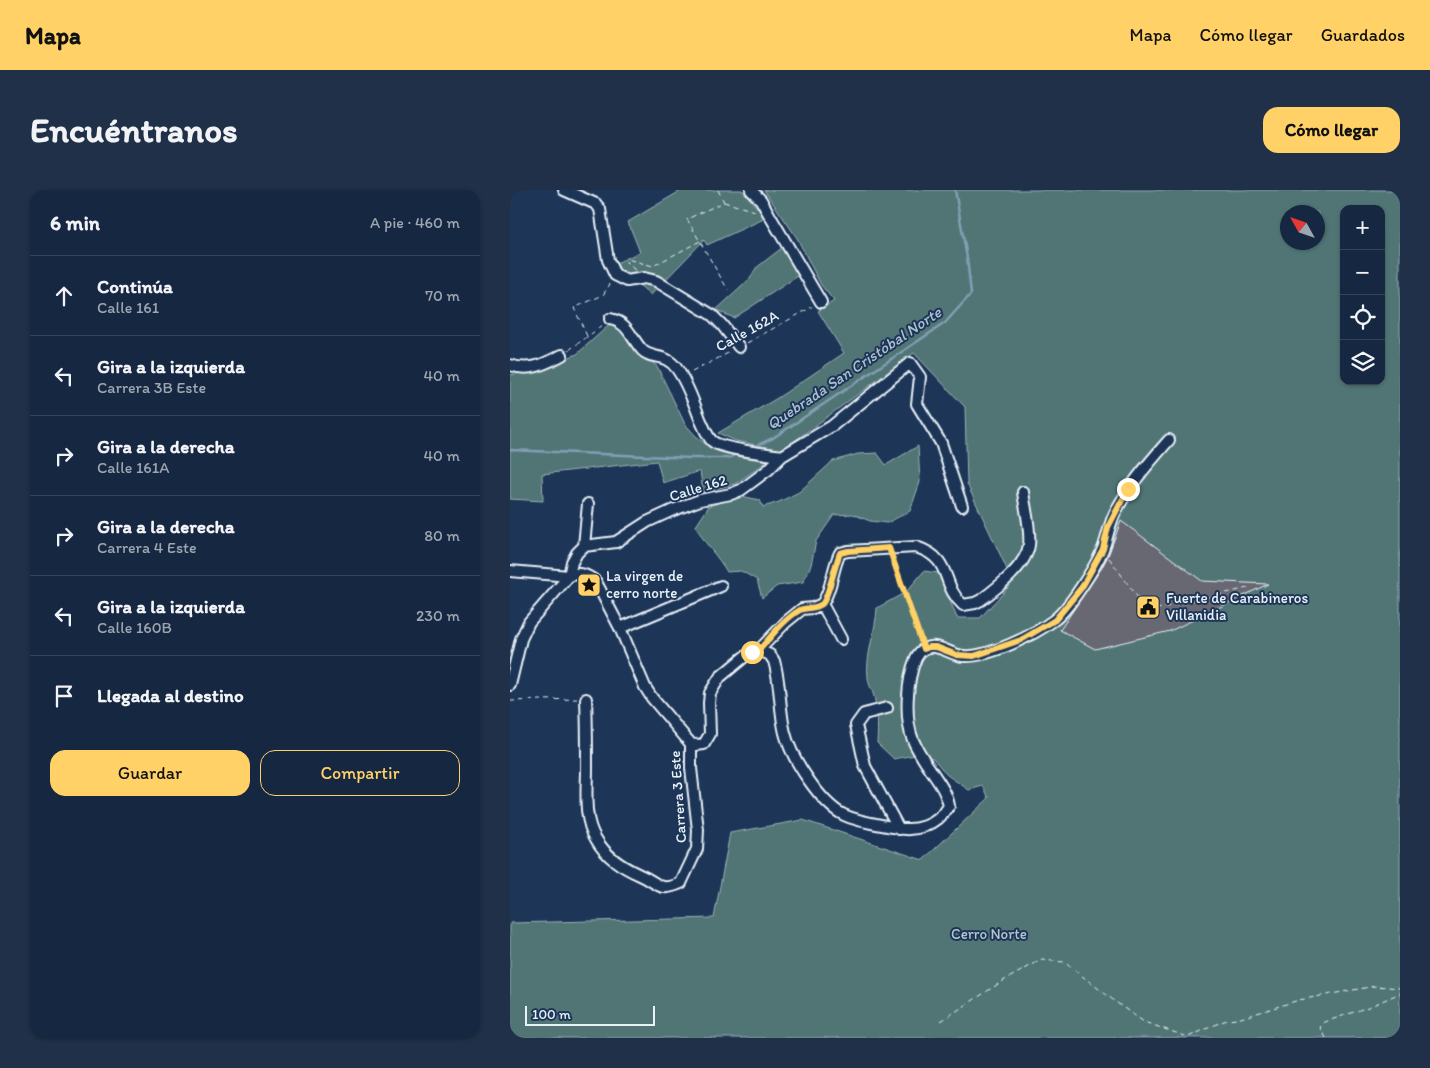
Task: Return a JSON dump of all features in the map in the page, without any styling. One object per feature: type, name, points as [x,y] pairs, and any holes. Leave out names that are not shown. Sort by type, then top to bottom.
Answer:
[{"type":"street","points":[[564,190],[588,200],[600,208],[608,260],[615,275],[627,281],[644,278],[656,281],[712,315],[739,347]]},
{"type":"street","points":[[751,190],[761,200],[821,302]]},
{"type":"street","points":[[610,319],[616,320],[627,328],[643,352],[672,362],[683,378],[712,441],[729,447],[782,456]]},
{"type":"street","points":[[510,364],[529,368],[542,365],[562,355]]},
{"type":"street","name":"Calle 162","points":[[584,546],[616,542],[647,522],[671,511],[700,500],[731,494],[741,490],[768,470],[782,456],[832,426],[910,363],[920,377],[917,404],[941,443],[962,506]]},
{"type":"street","points":[[759,650],[770,655],[774,661],[785,732],[794,757],[822,798],[830,806],[855,819],[900,829],[924,827],[942,815],[949,806],[946,795],[917,748],[910,730],[908,717],[911,676],[916,658],[924,649],[929,647],[936,647],[957,655],[974,656],[996,650],[1021,640],[1055,620],[1082,587],[1103,549],[1108,527],[1128,489],[1169,440]]},
{"type":"street","points":[[691,744],[704,744],[708,740],[710,734],[710,693],[714,685],[744,657],[759,650],[797,612],[822,604],[826,598],[834,565],[840,553],[916,547],[926,550],[942,564],[956,598],[963,604],[975,603],[1000,585],[1016,570],[1026,556],[1029,545],[1023,492]]},
{"type":"street","points":[[510,685],[521,638],[528,622],[569,576],[572,562],[584,546],[588,504]]},
{"type":"street","points":[[510,570],[569,576]]},
{"type":"street","name":"Carrera 3 Este","points":[[569,576],[583,574],[596,582],[620,628],[645,687],[691,744],[690,768],[698,830],[697,849],[681,883],[671,888],[660,887],[645,877],[623,867],[608,855],[595,838],[587,811],[586,699]]},
{"type":"street","points":[[620,628],[721,586]]},
{"type":"street","points":[[822,604],[841,639]]},
{"type":"street","points":[[887,708],[864,714],[856,725],[865,766],[900,829]]},
{"type":"path","points":[[718,190],[724,202]]},
{"type":"path","points":[[728,290],[687,220],[724,202],[770,216]]},
{"type":"path","points":[[634,272],[635,270],[626,262],[627,259],[653,266],[700,242]]},
{"type":"path","points":[[587,336],[574,308],[603,295],[615,275]]},
{"type":"path","name":"Calle 162A","points":[[683,378],[821,302]]},
{"type":"path","points":[[562,355],[610,319]]},
{"type":"path","points":[[889,548],[924,649]]},
{"type":"path","points":[[1103,549],[1144,606],[1153,610],[1252,587]]},
{"type":"path","points":[[510,701],[586,699]]},
{"type":"path","points":[[941,1021],[1003,981],[1041,960],[1064,962],[1144,1022],[1188,1037],[1224,1021],[1241,1018],[1299,1000],[1375,986],[1400,988]]},
{"type":"path","points":[[1326,1038],[1320,1027],[1325,1022],[1371,1006],[1400,993]]},
{"type":"green space","points":[[682,190],[742,190],[766,218],[707,245],[704,240],[651,295],[614,264],[640,252],[628,222]]},
{"type":"green space","name":"Cerro Norte","points":[[764,190],[1400,190],[1400,1038],[510,1038],[510,923],[714,918],[730,833],[803,820],[923,860],[989,798],[983,786],[969,790],[947,775],[933,758],[915,755],[894,759],[877,743],[876,705],[869,684],[867,669],[877,608],[906,592],[924,571],[945,574],[949,598],[957,618],[980,618],[1013,582],[967,484],[965,407],[914,353],[782,450],[736,441],[718,433],[779,397],[844,353],[818,311],[834,301],[821,285],[797,238]]},
{"type":"green space","points":[[783,247],[798,276],[734,318],[716,310],[750,279],[756,268]]},
{"type":"green space","points":[[614,324],[622,327],[628,340],[639,353],[657,366],[685,424],[696,436],[709,447],[740,457],[768,461],[735,484],[703,492],[700,471],[663,483],[657,461],[542,474],[543,501],[510,499],[510,375],[537,370],[577,354],[608,326]]},
{"type":"green space","points":[[918,446],[920,482],[910,511],[887,523],[870,521],[853,514],[834,515],[816,541],[811,565],[803,582],[777,586],[762,598],[757,580],[741,571],[727,572],[696,526],[709,506],[741,496],[760,500],[763,507],[779,502],[799,492],[833,461],[858,454],[877,453],[886,465]]},
{"type":"building","name":"Fuerte de Carabineros Villanidia","points":[[1121,521],[1202,581],[1268,584],[1170,631],[1095,649],[1060,630],[1101,569]]},
{"type":"waterway","name":"Quebrada San Cristóbal Norte","points":[[756,446],[773,438],[945,323],[971,294],[967,258],[955,190]]},
{"type":"waterway","name":"Quebrada San Cristóbal Norte","points":[[510,450],[691,458],[729,458],[737,454]]},
{"type":"place","name":"La virgen de cerro norte","points":[[589,585]]},
{"type":"place","name":"Fuerte de Carabineros Villanidia","points":[[1148,607]]},
{"type":"route","points":[[752,652],[759,650],[792,616],[802,609],[813,608],[822,604],[826,598],[834,565],[840,553],[889,548],[924,649],[936,647],[957,655],[974,656],[1021,640],[1055,620],[1082,587],[1103,549],[1108,527],[1128,489]]}]
